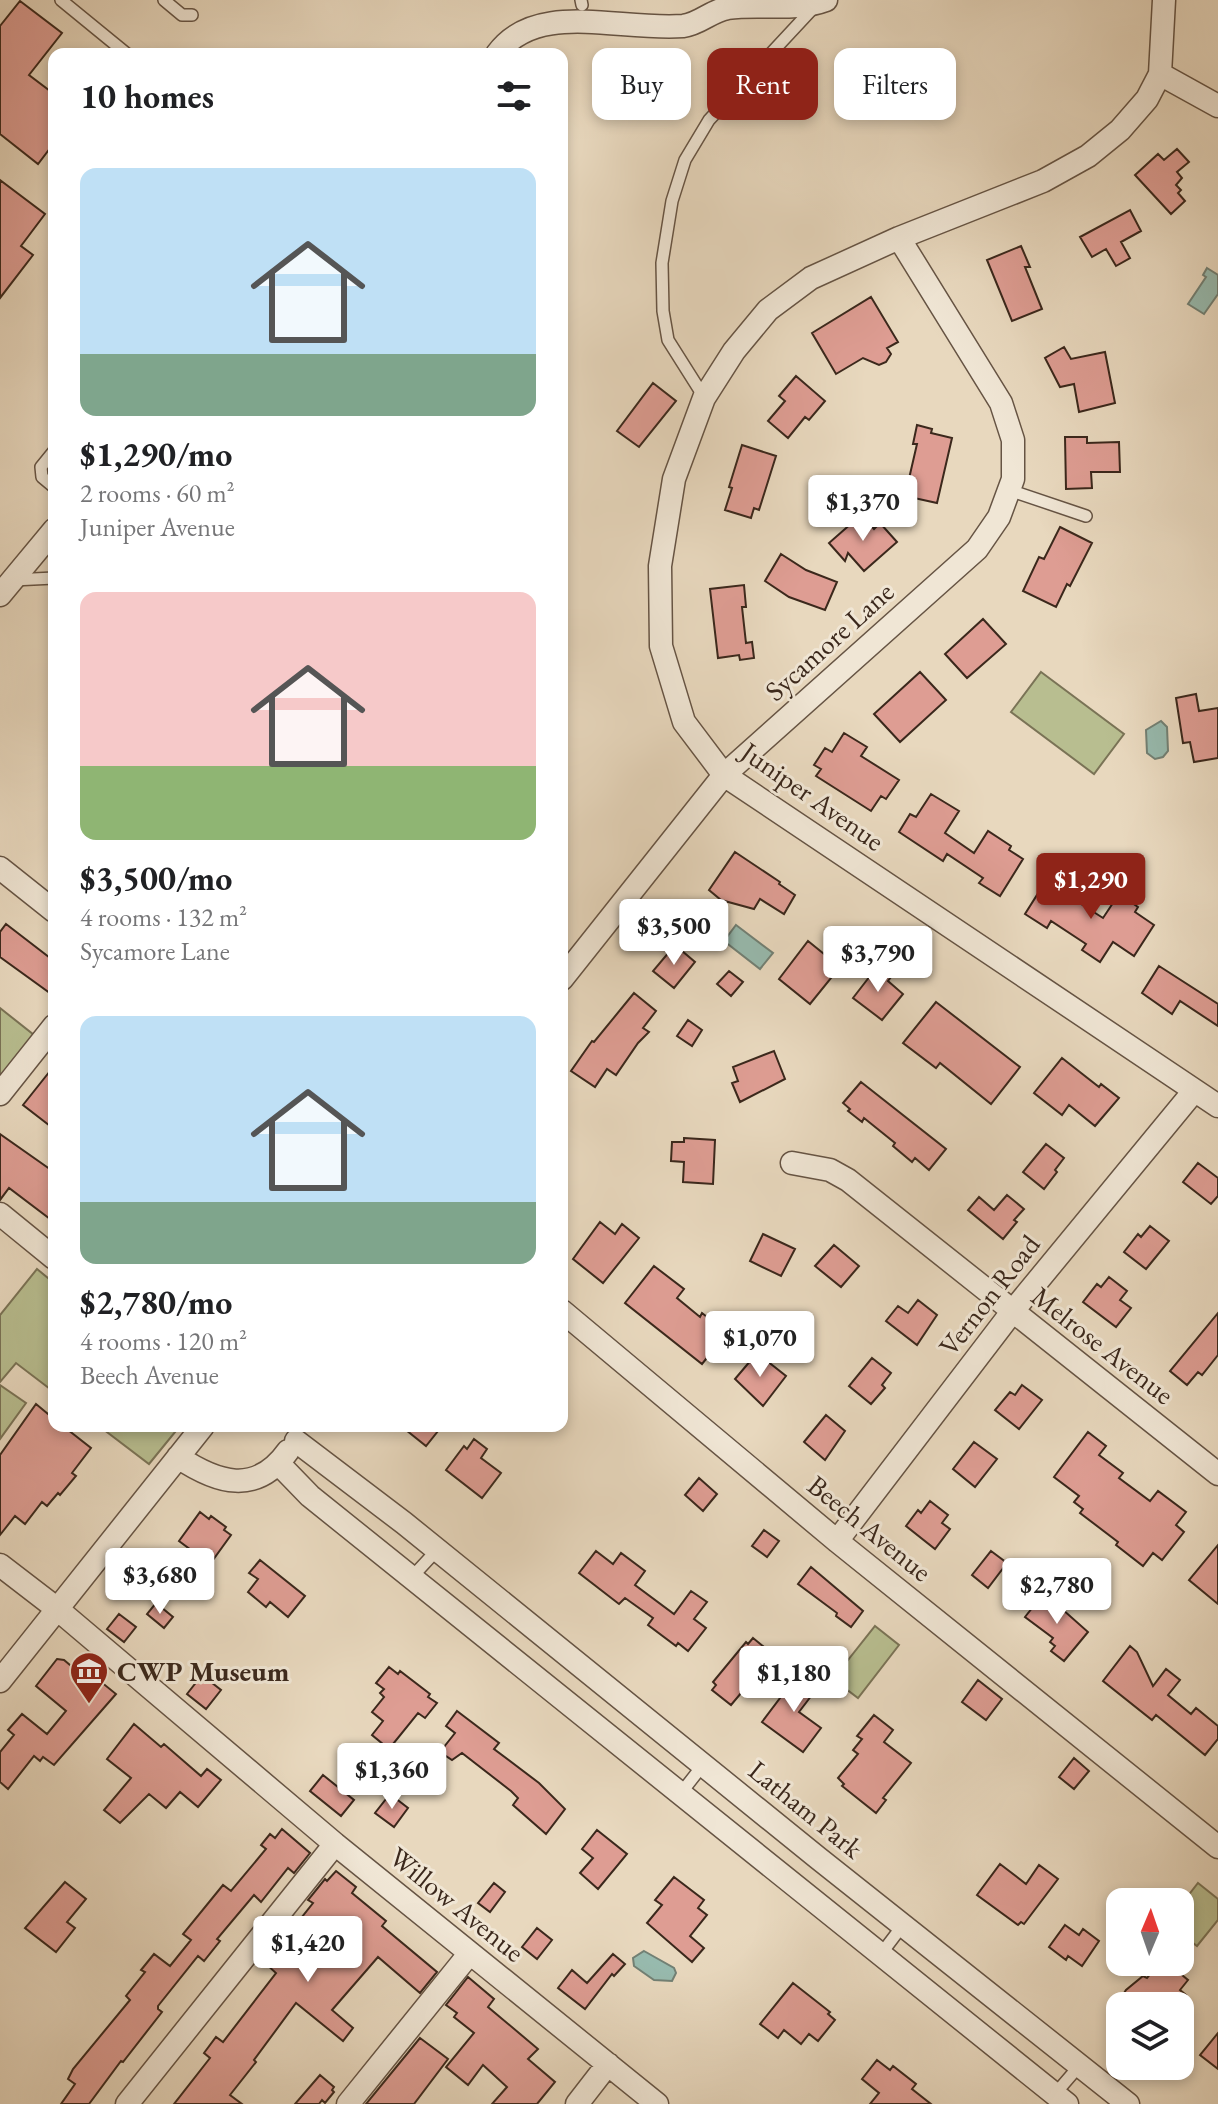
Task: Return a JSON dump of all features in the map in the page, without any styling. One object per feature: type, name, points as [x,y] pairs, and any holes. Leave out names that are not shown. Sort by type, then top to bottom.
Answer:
[{"type":"street","name":"Juniper Avenue","points":[[1164,0],[1160,74],[1134,116],[1088,156],[1029,187],[899,238],[811,278],[768,310],[734,351],[704,398],[674,479],[660,566],[661,646],[684,722],[724,775],[1218,1106]]},
{"type":"street","points":[[500,48],[524,13],[551,5],[581,3],[657,24],[682,26],[706,9],[790,7],[822,2]]},
{"type":"street","points":[[1160,74],[1218,106]]},
{"type":"street","name":"Sycamore Lane","points":[[568,971],[724,775],[977,549],[999,517],[1013,479],[1013,440],[1001,403],[899,238]]},
{"type":"street","points":[[6,588],[48,537]]},
{"type":"street","points":[[0,868],[48,906]]},
{"type":"street","points":[[0,1094],[48,1034]]},
{"type":"street","name":"Vernon Road","points":[[837,1541],[1012,1312],[1194,1091]]},
{"type":"street","name":"Melrose Avenue","points":[[792,1163],[830,1170],[848,1180],[1012,1312],[1215,1465]]},
{"type":"street","points":[[0,1214],[48,1253]]},
{"type":"street","name":"Beech Avenue","points":[[568,1316],[837,1541],[1218,1847]]},
{"type":"street","points":[[0,1681],[198,1432]]},
{"type":"street","name":"Latham Park","points":[[178,1457],[196,1469],[227,1482],[255,1478],[279,1464],[297,1434],[703,1765],[1128,2104]]},
{"type":"street","points":[[279,1464],[310,1496],[1061,2099]]},
{"type":"street","name":"Willow Avenue","points":[[0,1565],[56,1608],[335,1844],[657,2104]]},
{"type":"street","points":[[127,2104],[335,1844]]},
{"type":"street","points":[[348,2104],[470,1953]]},
{"type":"street","points":[[577,2104],[608,2064]]},
{"type":"lane","points":[[61,0],[120,48]]},
{"type":"lane","points":[[164,0],[182,15],[192,15]]},
{"type":"lane","points":[[704,398],[668,340],[663,311],[662,263],[672,201],[685,160],[709,120],[822,2]]},
{"type":"lane","points":[[48,458],[41,467],[42,477],[48,482]]},
{"type":"lane","points":[[1009,490],[1086,516]]},
{"type":"lane","points":[[6,588],[48,579]]},
{"type":"lane","points":[[412,1577],[437,1550]]},
{"type":"lane","points":[[681,1793],[703,1765]]},
{"type":"lane","points":[[881,1954],[903,1925]]},
{"type":"lane","points":[[1061,2099],[1080,2065]]},
{"type":"green space","points":[[1041,672],[1124,734],[1094,774],[1011,712]]},
{"type":"green space","points":[[0,1008],[34,1035],[0,1078]]},
{"type":"green space","points":[[37,1269],[48,1278],[48,1387],[16,1363],[0,1382],[0,1315]]},
{"type":"green space","points":[[0,1385],[26,1403],[0,1439]]},
{"type":"green space","points":[[107,1432],[175,1432],[149,1464]]},
{"type":"green space","points":[[875,1626],[899,1645],[858,1698],[833,1679]]},
{"type":"green space","points":[[1198,1883],[1218,1899],[1218,1920],[1197,1946],[1194,1944],[1194,1888]]},
{"type":"water","points":[[1207,268],[1218,275],[1218,294],[1204,314],[1188,304],[1206,277],[1203,275]]},
{"type":"water","points":[[1161,721],[1167,727],[1168,751],[1163,757],[1155,759],[1147,753],[1146,730]]},
{"type":"water","points":[[736,925],[773,953],[760,969],[724,941]]},
{"type":"water","points":[[644,1951],[674,1968],[676,1973],[672,1981],[654,1980],[634,1966],[633,1958]]},
{"type":"building","points":[[20,1],[62,33],[29,75],[48,89],[48,151],[38,164],[0,134],[0,26]]},
{"type":"building","points":[[1177,149],[1189,162],[1177,172],[1182,178],[1176,185],[1181,190],[1178,193],[1185,201],[1171,214],[1135,175],[1158,154],[1164,160]]},
{"type":"building","points":[[0,180],[45,214],[21,246],[33,255],[0,298]]},
{"type":"building","points":[[1130,210],[1141,231],[1121,242],[1130,258],[1116,266],[1106,249],[1092,257],[1080,237]]},
{"type":"building","points":[[1021,246],[1030,267],[1025,267],[1042,309],[1012,321],[987,260]]},
{"type":"building","points":[[871,297],[898,342],[887,348],[891,354],[886,362],[879,365],[863,358],[836,374],[812,333]]},
{"type":"building","points":[[1064,347],[1071,359],[1105,352],[1115,403],[1079,412],[1074,384],[1060,387],[1045,358]]},
{"type":"building","points":[[796,376],[825,401],[809,420],[805,417],[788,438],[768,421],[785,401],[779,396]]},
{"type":"building","points":[[653,383],[676,401],[639,447],[617,431]]},
{"type":"building","points":[[917,425],[932,429],[931,433],[952,438],[937,503],[905,496],[917,444],[913,444]]},
{"type":"building","points":[[1065,437],[1087,437],[1087,443],[1119,442],[1120,472],[1091,472],[1092,488],[1066,489]]},
{"type":"building","points":[[742,445],[776,456],[759,510],[754,508],[751,518],[725,510]]},
{"type":"building","points":[[861,515],[874,529],[880,523],[897,542],[864,571],[848,553],[845,561],[829,543]]},
{"type":"building","points":[[1060,527],[1092,543],[1056,607],[1023,591],[1039,557],[1044,559]]},
{"type":"building","points":[[781,554],[806,570],[837,582],[825,610],[789,597],[765,581]]},
{"type":"building","points":[[744,585],[746,607],[742,607],[746,643],[752,642],[754,658],[740,660],[739,655],[718,658],[710,589]]},
{"type":"building","points":[[983,619],[1006,644],[967,678],[945,654]]},
{"type":"building","points":[[920,672],[946,700],[900,742],[874,714]]},
{"type":"building","points":[[1196,694],[1199,711],[1218,708],[1218,758],[1194,762],[1190,742],[1183,743],[1176,698]]},
{"type":"building","points":[[844,733],[867,747],[861,756],[899,780],[886,799],[881,796],[871,811],[816,776],[821,769],[814,765],[825,748],[832,752]]},
{"type":"building","points":[[931,794],[959,811],[945,833],[974,853],[988,831],[1011,846],[1009,850],[1023,859],[1000,896],[979,883],[983,878],[947,854],[943,861],[899,832],[910,814],[916,817]]},
{"type":"building","points":[[735,852],[795,895],[784,914],[760,899],[754,909],[721,900],[709,890]]},
{"type":"building","points":[[1049,876],[1068,888],[1064,893],[1103,918],[1119,894],[1138,907],[1135,912],[1154,925],[1134,956],[1113,942],[1100,962],[1082,950],[1086,944],[1051,921],[1047,928],[1025,914]]},
{"type":"building","points":[[6,924],[48,956],[48,992],[0,957],[0,932]]},
{"type":"building","points":[[808,941],[840,967],[810,1004],[779,979]]},
{"type":"building","points":[[675,945],[695,962],[674,988],[653,971]]},
{"type":"building","points":[[1159,966],[1218,1004],[1218,1026],[1180,1001],[1172,1014],[1142,993]]},
{"type":"building","points":[[877,967],[891,977],[888,981],[903,994],[882,1020],[853,998]]},
{"type":"building","points":[[729,971],[743,982],[731,996],[717,984]]},
{"type":"building","points":[[634,993],[656,1011],[643,1028],[649,1032],[616,1075],[607,1069],[595,1087],[571,1071],[592,1041]]},
{"type":"building","points":[[936,1002],[1020,1067],[991,1104],[940,1063],[936,1068],[903,1043]]},
{"type":"building","points":[[688,1020],[702,1030],[692,1046],[677,1036]]},
{"type":"building","points":[[774,1051],[785,1079],[740,1102],[732,1083],[738,1081],[733,1067]]},
{"type":"building","points":[[1062,1058],[1099,1087],[1101,1084],[1119,1098],[1095,1126],[1069,1105],[1062,1115],[1034,1093]]},
{"type":"building","points":[[48,1074],[48,1124],[23,1105]]},
{"type":"building","points":[[861,1082],[946,1149],[929,1170],[915,1158],[912,1162],[893,1146],[895,1143],[864,1118],[862,1122],[848,1111],[850,1109],[843,1103]]},
{"type":"building","points":[[0,1134],[48,1168],[48,1217],[9,1188],[0,1200]]},
{"type":"building","points":[[684,1138],[715,1140],[713,1184],[683,1182],[684,1162],[671,1161],[672,1142],[684,1142]]},
{"type":"building","points":[[1046,1144],[1064,1158],[1044,1189],[1023,1172]]},
{"type":"building","points":[[1198,1163],[1218,1178],[1218,1196],[1211,1204],[1183,1182]]},
{"type":"building","points":[[1007,1195],[1024,1209],[1003,1239],[968,1210],[979,1197],[994,1210]]},
{"type":"building","points":[[600,1222],[615,1234],[622,1224],[639,1238],[603,1283],[573,1259]]},
{"type":"building","points":[[1150,1226],[1169,1241],[1146,1269],[1124,1252],[1138,1234],[1141,1237]]},
{"type":"building","points":[[763,1234],[795,1249],[781,1276],[750,1261]]},
{"type":"building","points":[[834,1245],[859,1266],[841,1287],[815,1266]]},
{"type":"building","points":[[654,1266],[684,1289],[677,1298],[727,1333],[702,1364],[625,1303]]},
{"type":"building","points":[[1109,1277],[1127,1291],[1120,1300],[1131,1308],[1116,1327],[1083,1302],[1097,1284],[1101,1287]]},
{"type":"building","points":[[918,1300],[937,1315],[917,1345],[886,1321],[898,1306],[908,1313]]},
{"type":"building","points":[[1218,1313],[1218,1355],[1202,1375],[1198,1372],[1187,1385],[1170,1371]]},
{"type":"building","points":[[757,1353],[786,1376],[763,1406],[735,1379]]},
{"type":"building","points":[[872,1358],[891,1373],[882,1385],[885,1388],[871,1404],[849,1386]]},
{"type":"building","points":[[1022,1385],[1042,1400],[1019,1429],[995,1410],[1010,1392],[1015,1395]]},
{"type":"building","points":[[36,1404],[48,1414],[48,1432],[71,1432],[91,1448],[72,1473],[76,1476],[60,1495],[58,1493],[47,1506],[42,1502],[25,1524],[15,1516],[0,1535],[0,1455]]},
{"type":"building","points":[[826,1415],[845,1431],[825,1460],[804,1442]]},
{"type":"building","points":[[408,1432],[437,1432],[426,1446]]},
{"type":"building","points":[[1088,1432],[1106,1446],[1099,1455],[1123,1473],[1119,1478],[1150,1501],[1158,1491],[1186,1512],[1176,1525],[1184,1532],[1162,1560],[1153,1553],[1143,1566],[1080,1513],[1083,1509],[1074,1502],[1079,1496],[1054,1477]]},
{"type":"building","points":[[474,1439],[487,1449],[481,1458],[501,1473],[482,1498],[446,1470],[464,1446],[467,1449]]},
{"type":"building","points":[[974,1442],[997,1459],[975,1487],[953,1469]]},
{"type":"building","points":[[699,1478],[717,1494],[703,1511],[685,1495]]},
{"type":"building","points":[[930,1501],[948,1515],[942,1523],[950,1529],[935,1549],[906,1526],[918,1510],[921,1513]]},
{"type":"building","points":[[200,1512],[226,1527],[224,1530],[231,1535],[210,1564],[179,1541]]},
{"type":"building","points":[[764,1530],[779,1541],[767,1557],[752,1546]]},
{"type":"building","points":[[1218,1545],[1218,1604],[1189,1580]]},
{"type":"building","points":[[596,1551],[613,1564],[621,1553],[645,1571],[635,1585],[674,1614],[691,1591],[707,1602],[694,1619],[706,1628],[688,1651],[648,1625],[653,1618],[625,1598],[619,1604],[579,1573]]},
{"type":"building","points":[[991,1551],[1007,1563],[988,1588],[972,1575]]},
{"type":"building","points":[[260,1560],[305,1596],[288,1617],[270,1602],[266,1607],[248,1592],[258,1579],[249,1573]]},
{"type":"building","points":[[811,1567],[863,1611],[851,1627],[798,1584]]},
{"type":"building","points":[[1044,1593],[1088,1632],[1064,1661],[1051,1651],[1055,1646],[1050,1642],[1053,1638],[1025,1617]]},
{"type":"building","points":[[156,1603],[173,1617],[164,1628],[147,1614]]},
{"type":"building","points":[[119,1614],[136,1627],[124,1642],[107,1629]]},
{"type":"building","points":[[753,1638],[770,1652],[765,1658],[768,1661],[731,1705],[712,1690],[716,1685],[713,1682],[746,1642],[748,1644]]},
{"type":"building","points":[[1130,1646],[1137,1652],[1153,1686],[1166,1669],[1180,1680],[1168,1695],[1191,1714],[1196,1708],[1218,1726],[1218,1739],[1205,1755],[1156,1715],[1152,1720],[1103,1681]]},
{"type":"building","points":[[57,1659],[64,1660],[90,1682],[95,1677],[116,1694],[54,1765],[43,1757],[40,1761],[34,1756],[8,1789],[0,1782],[0,1752],[14,1735],[8,1730],[22,1714],[47,1734],[66,1711],[36,1686]]},
{"type":"building","points":[[389,1667],[398,1674],[400,1671],[437,1703],[425,1718],[418,1713],[389,1749],[372,1735],[383,1721],[372,1712],[384,1697],[380,1693],[384,1689],[376,1683]]},
{"type":"building","points":[[799,1673],[818,1687],[799,1712],[821,1728],[803,1752],[762,1722]]},
{"type":"building","points":[[202,1675],[221,1690],[206,1709],[187,1694]]},
{"type":"building","points":[[978,1680],[1002,1699],[986,1720],[962,1702]]},
{"type":"building","points":[[457,1711],[499,1743],[494,1749],[539,1783],[565,1809],[546,1834],[513,1805],[518,1798],[511,1791],[462,1753],[452,1760],[440,1752],[455,1733],[446,1726]]},
{"type":"building","points":[[874,1715],[893,1730],[884,1742],[911,1763],[883,1798],[886,1800],[876,1813],[842,1786],[844,1784],[838,1778],[858,1754],[853,1750],[862,1739],[857,1736]]},
{"type":"building","points":[[134,1724],[161,1747],[164,1744],[201,1776],[207,1769],[221,1780],[198,1807],[180,1792],[166,1808],[149,1794],[120,1823],[104,1810],[131,1778],[107,1759]]},
{"type":"building","points":[[1074,1758],[1089,1771],[1074,1789],[1059,1777]]},
{"type":"building","points":[[323,1775],[354,1800],[341,1816],[310,1791]]},
{"type":"building","points":[[390,1794],[408,1808],[394,1827],[375,1813]]},
{"type":"building","points":[[282,1829],[310,1853],[294,1873],[288,1868],[261,1902],[254,1895],[217,1939],[220,1941],[204,1961],[198,1956],[158,2006],[162,2012],[89,2104],[61,2104],[75,2084],[68,2079],[73,2069],[130,2000],[126,1996],[145,1972],[141,1970],[154,1954],[170,1966],[191,1940],[183,1934],[223,1885],[231,1891],[266,1849],[261,1845],[270,1834],[275,1838]]},
{"type":"building","points":[[597,1830],[627,1854],[598,1889],[580,1873],[593,1858],[582,1849]]},
{"type":"building","points":[[1000,1864],[1026,1884],[1039,1865],[1058,1879],[1024,1924],[1021,1922],[1018,1925],[977,1895]]},
{"type":"building","points":[[336,1871],[356,1887],[352,1893],[386,1921],[382,1926],[437,1972],[420,1993],[378,1957],[332,2010],[353,2028],[343,2041],[296,2003],[230,2095],[242,2104],[174,2104],[210,2058],[204,2053],[216,2037],[223,2042],[276,1973],[266,1964],[304,1919],[302,1917],[313,1903],[308,1900]]},
{"type":"building","points":[[674,1877],[704,1900],[698,1908],[707,1915],[690,1936],[704,1948],[692,1962],[647,1923],[662,1905],[655,1900]]},
{"type":"building","points":[[65,1882],[86,1899],[67,1922],[75,1928],[56,1952],[25,1928]]},
{"type":"building","points":[[494,1883],[505,1892],[490,1912],[478,1903]]},
{"type":"building","points":[[1065,1925],[1079,1935],[1083,1929],[1099,1941],[1082,1966],[1068,1956],[1066,1960],[1049,1947]]},
{"type":"building","points":[[537,1928],[552,1940],[537,1959],[522,1947]]},
{"type":"building","points":[[613,1954],[625,1964],[614,1976],[612,1974],[585,2009],[558,1988],[572,1970],[587,1983]]},
{"type":"building","points":[[1143,1976],[1183,1976],[1188,1980],[1180,1990],[1182,1992],[1125,1992]]},
{"type":"building","points":[[468,1977],[494,1999],[488,2007],[538,2049],[528,2059],[555,2082],[537,2104],[492,2104],[507,2087],[483,2065],[468,2085],[446,2067],[474,2033],[454,2017],[457,2013],[446,2005]]},
{"type":"building","points":[[793,1983],[830,2012],[828,2014],[835,2020],[818,2041],[809,2034],[801,2044],[784,2030],[778,2038],[760,2024]]},
{"type":"building","points":[[1218,2033],[1218,2069],[1200,2055]]},
{"type":"building","points":[[420,2038],[448,2059],[414,2104],[366,2104]]},
{"type":"building","points":[[877,2060],[890,2070],[893,2066],[916,2084],[912,2089],[931,2104],[870,2104],[879,2093],[862,2079]]},
{"type":"building","points":[[320,2075],[334,2087],[334,2092],[325,2103],[322,2100],[319,2104],[295,2104]]},
{"type":"place","name":"CWP Museum","points":[[89,1705]]}]
